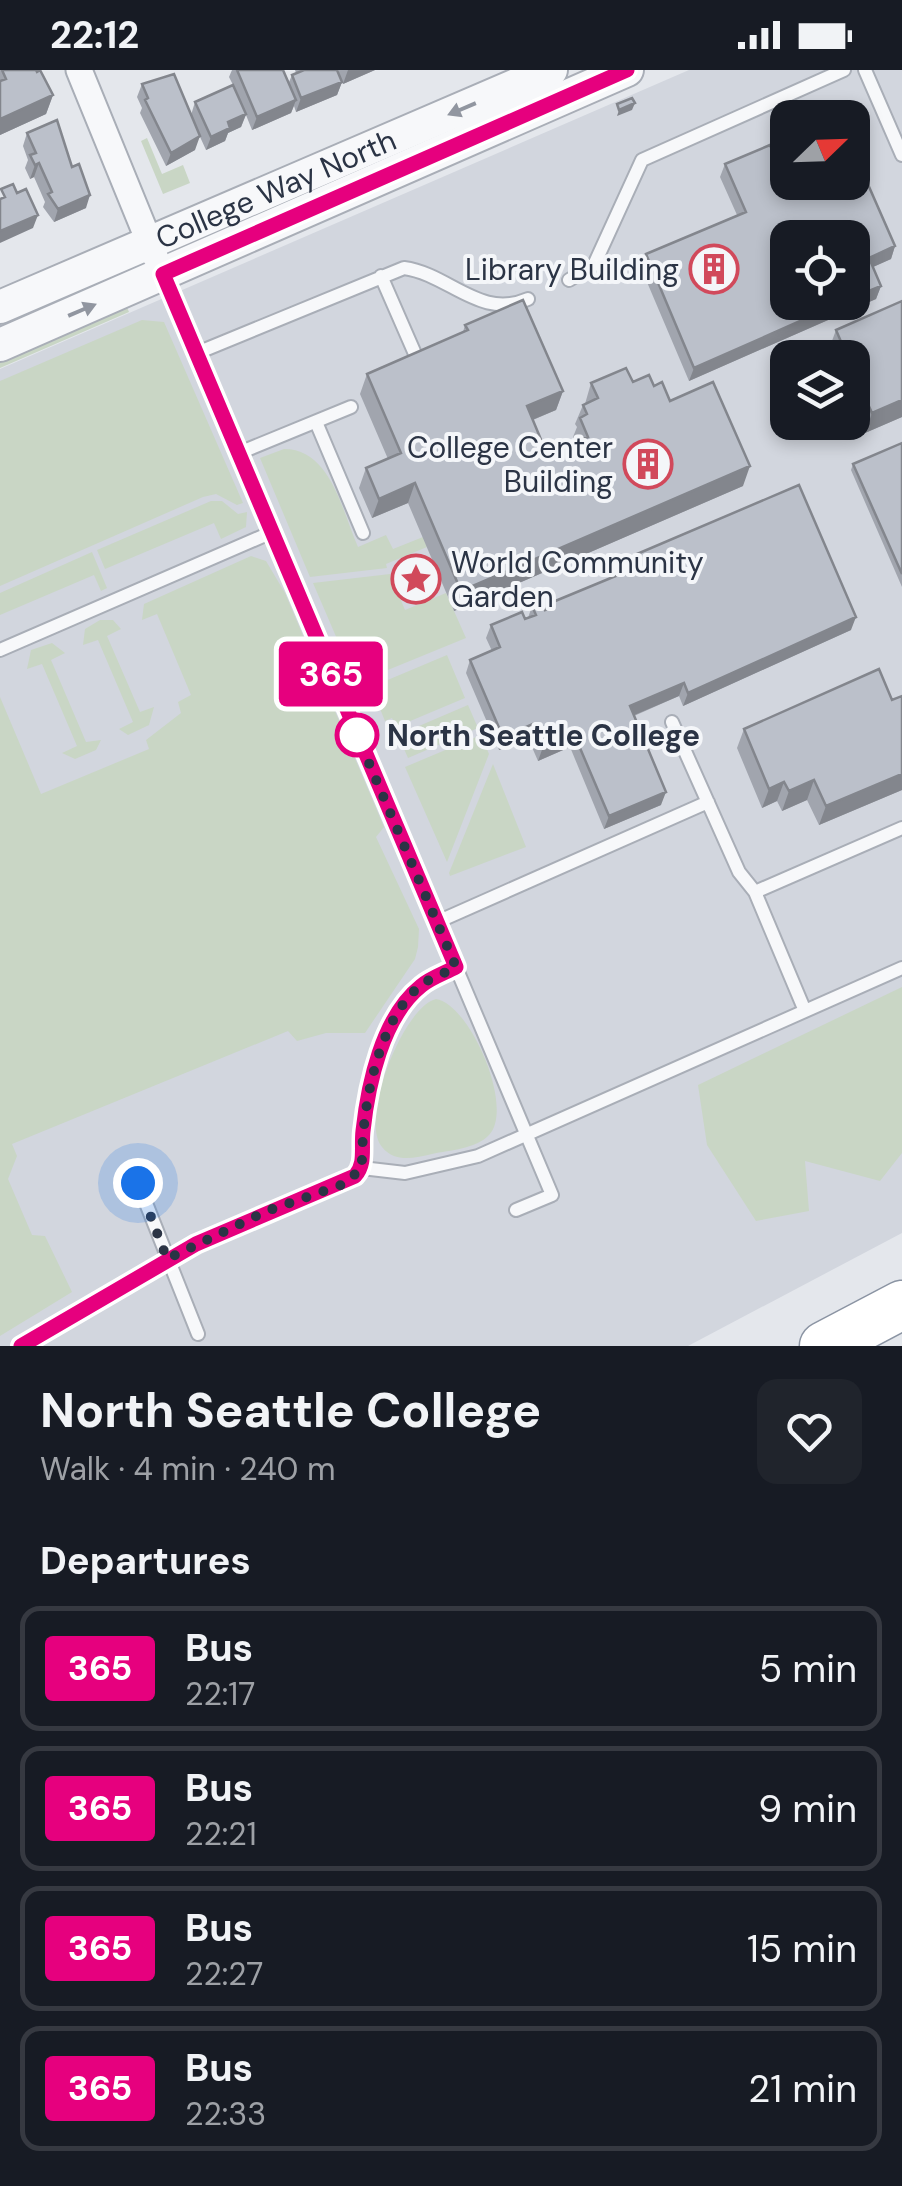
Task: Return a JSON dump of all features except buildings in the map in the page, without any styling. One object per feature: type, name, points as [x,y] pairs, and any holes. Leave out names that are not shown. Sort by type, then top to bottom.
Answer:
[{"type":"highway","points":[[824,1346],[902,1305]]},
{"type":"street","name":"College Way North","points":[[0,307],[552,70]]},
{"type":"street","name":"College Way North","points":[[0,345],[627,70]]},
{"type":"street","points":[[88,73],[163,274]]},
{"type":"lane","points":[[795,70],[802,85]]},
{"type":"lane","points":[[570,280],[594,265],[642,160],[802,85],[844,70]]},
{"type":"lane","points":[[865,70],[902,155]]},
{"type":"lane","points":[[196,353],[404,268],[418,270],[465,296],[494,306],[528,299]]},
{"type":"lane","points":[[163,274],[552,1195],[516,1210]]},
{"type":"lane","points":[[381,276],[419,364]]},
{"type":"lane","points":[[238,453],[350,407]]},
{"type":"lane","points":[[316,422],[363,533]]},
{"type":"lane","points":[[0,650],[270,532]]},
{"type":"lane","points":[[672,722],[739,872],[755,892],[805,1011]]},
{"type":"lane","points":[[437,922],[708,802]]},
{"type":"lane","points":[[755,892],[902,828]]},
{"type":"lane","points":[[21,1346],[167,1259],[267,1211],[344,1184],[362,1168],[370,1089],[403,1006],[421,986],[456,967]]},
{"type":"lane","points":[[362,1168],[393,1173],[478,1156],[902,968]]},
{"type":"lane","points":[[138,1183],[198,1334]]},
{"type":"shaded area","name":"North Seattle College","points":[[689,70],[902,70],[902,1233],[688,1346],[0,1346],[0,369]]},
{"type":"green space","points":[[147,138],[162,174],[183,165],[190,183],[163,194],[141,141]]},
{"type":"green space","points":[[126,305],[129,312],[0,368],[0,359]]},
{"type":"green space","points":[[142,320],[164,322],[243,503],[237,505],[216,494],[203,497],[0,586],[0,381]]},
{"type":"green space","points":[[284,449],[313,459],[324,471],[358,547],[386,535],[393,549],[423,537],[427,547],[386,564],[387,568],[310,577],[260,458]]},
{"type":"green space","points":[[211,501],[222,501],[238,514],[247,512],[246,527],[221,539],[214,523],[105,569],[97,550]]},
{"type":"green space","points":[[92,552],[107,588],[101,591],[94,575],[0,615],[0,593]]},
{"type":"green space","points":[[251,556],[266,561],[285,593],[384,827],[376,837],[419,929],[415,959],[365,1033],[326,1033],[297,1041],[288,1031],[12,1144],[17,1156],[8,1179],[32,1235],[45,1236],[72,1292],[0,1336],[0,697],[41,794],[149,749],[146,740],[181,713],[178,702],[191,695],[157,614],[142,620],[144,604]]},
{"type":"green space","points":[[390,574],[405,610],[446,593],[466,638],[356,683],[313,583]]},
{"type":"green space","points":[[100,620],[113,620],[121,629],[107,636],[140,712],[154,707],[149,725],[128,735],[119,729],[133,722],[98,640],[83,645],[85,629]]},
{"type":"green space","points":[[52,643],[65,653],[51,660],[86,742],[101,740],[96,750],[75,759],[62,753],[77,746],[42,664],[27,669],[31,650]]},
{"type":"green space","points":[[447,655],[465,698],[396,727],[392,718],[385,721],[371,687]]},
{"type":"green space","points":[[468,705],[478,728],[408,758],[398,735]]},
{"type":"green space","points":[[481,735],[489,754],[447,862],[405,767]]},
{"type":"green space","points":[[493,764],[526,847],[450,876],[449,873]]},
{"type":"green space","points":[[902,987],[902,1153],[880,1181],[805,1161],[809,1211],[756,1221],[707,1145],[698,1085]]},
{"type":"green space","points":[[436,999],[449,1005],[475,1037],[493,1081],[496,1122],[484,1140],[470,1146],[399,1157],[382,1147],[376,1133],[380,1090],[410,1022]]},
{"type":"bus line","name":"365","points":[[21,1346],[196,1244],[267,1211],[344,1184],[355,1176],[362,1168],[363,1132],[376,1064],[403,1006],[421,986],[456,967],[163,274],[627,70]]},
{"type":"place","name":"Library Building","points":[[714,269]]},
{"type":"place","name":"College Center Building","points":[[648,464]]},
{"type":"place","name":"World Community Garden","points":[[416,579]]},
{"type":"place","name":"North Seattle College","points":[[357,735]]},
{"type":"route","points":[[138,1183],[167,1259],[267,1211],[344,1184],[362,1168],[370,1089],[390,1033],[403,1006],[421,986],[456,967],[357,735]]}]
